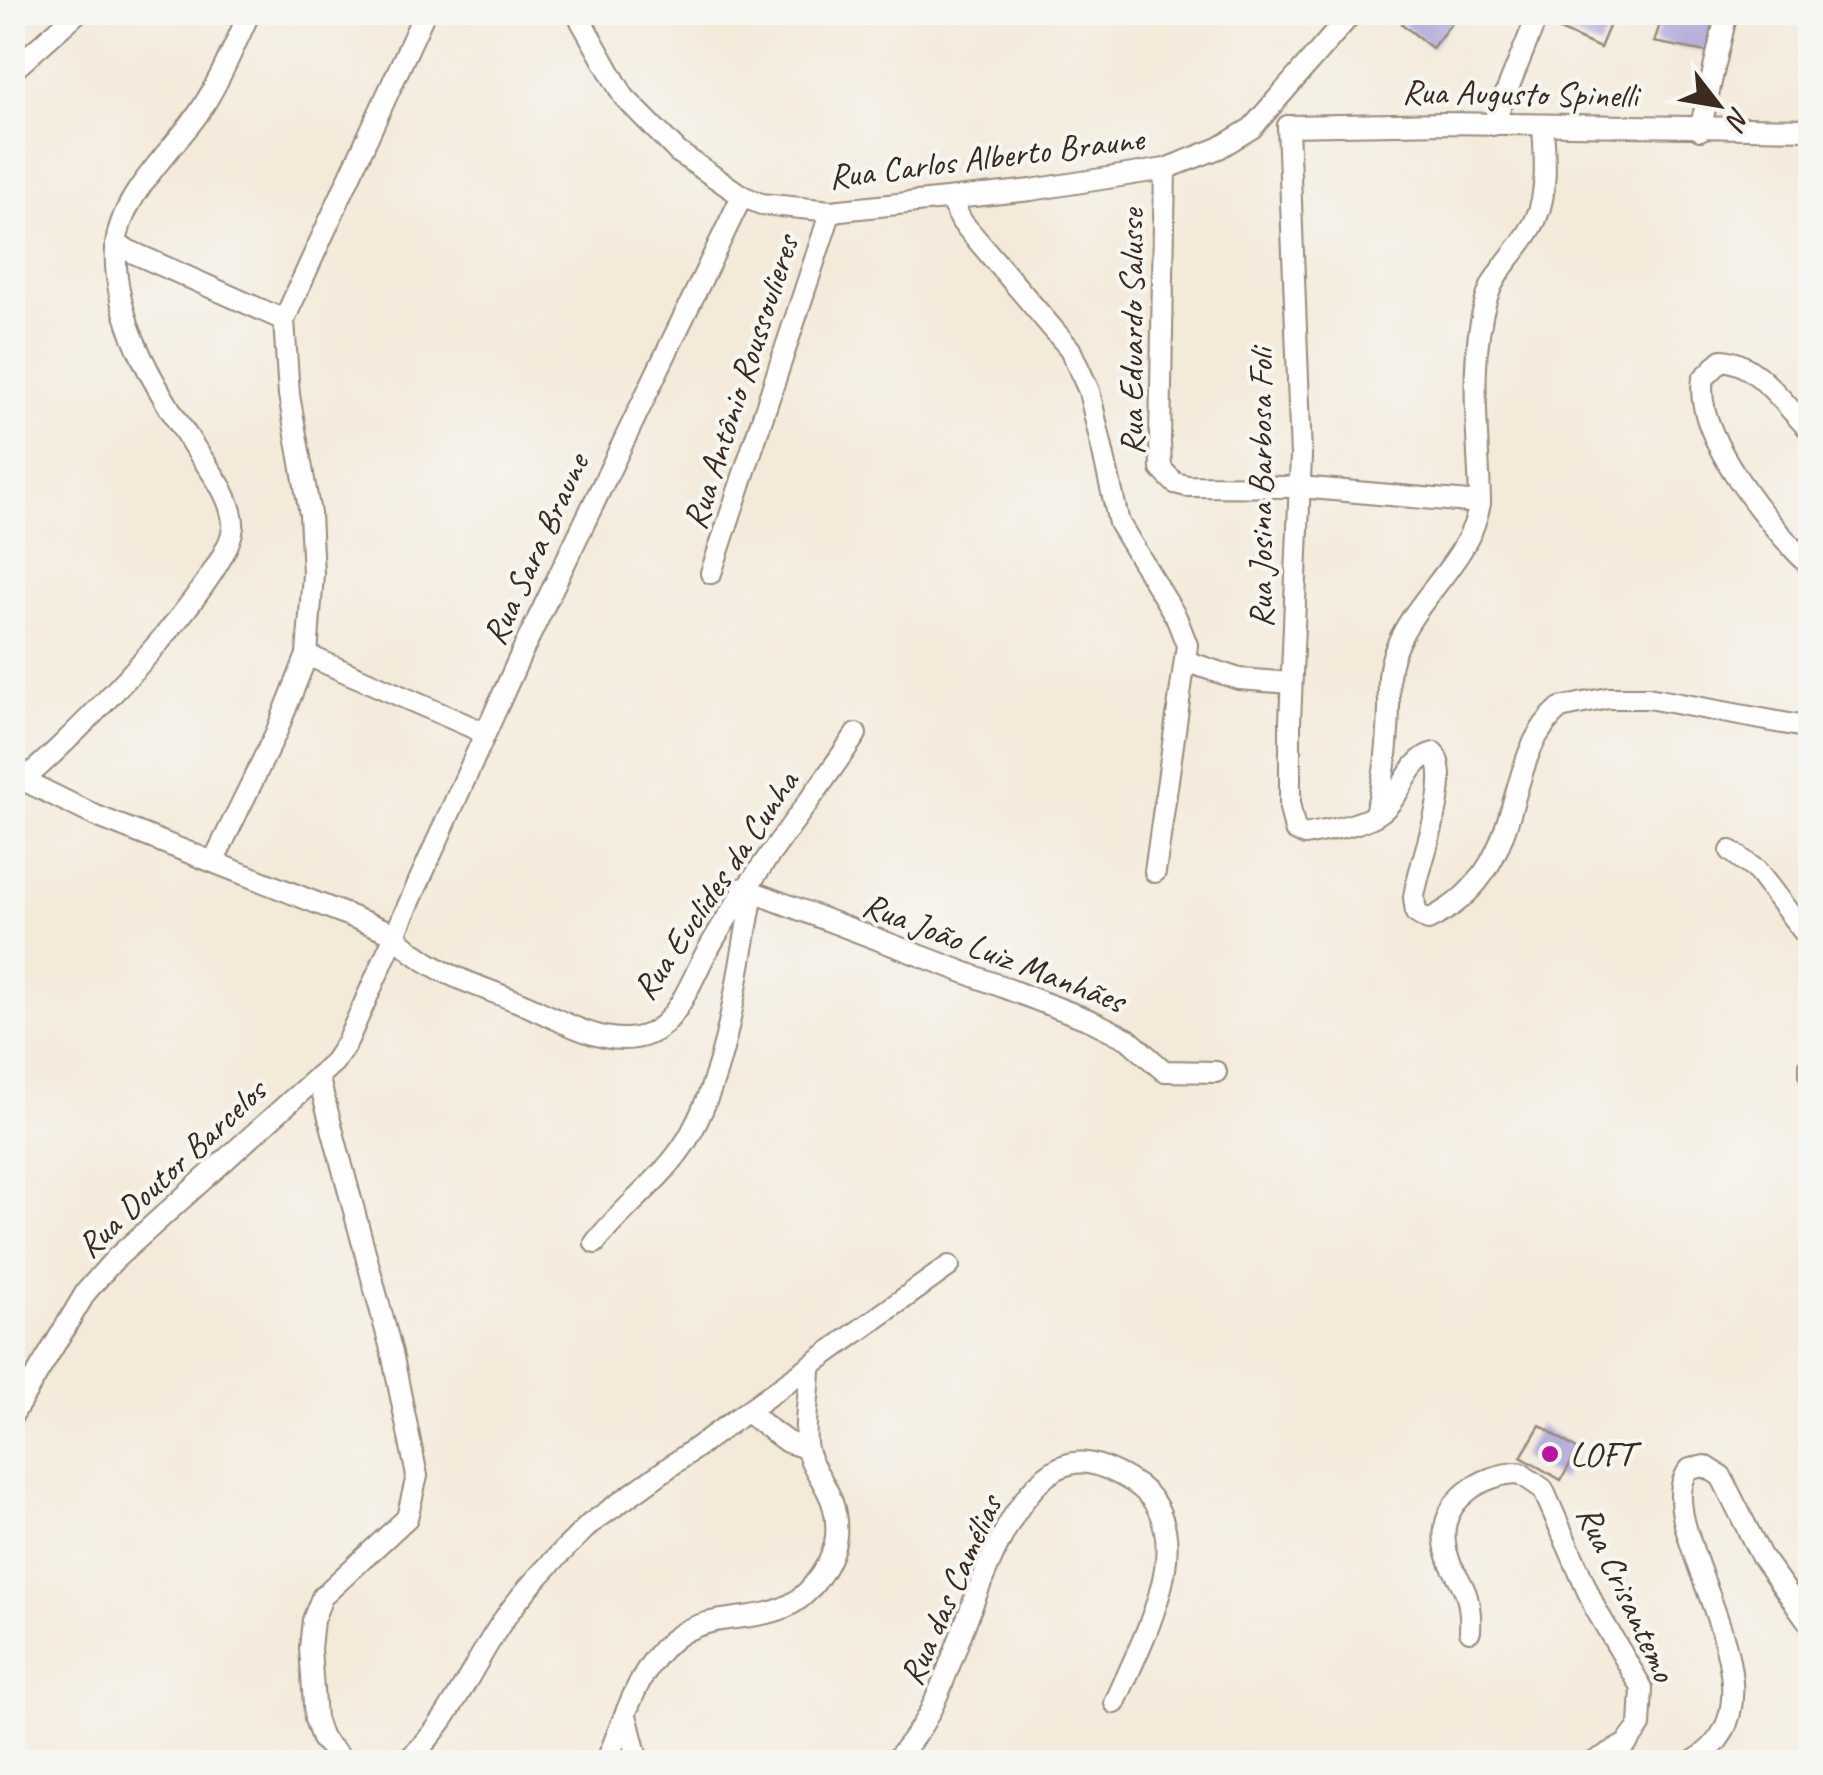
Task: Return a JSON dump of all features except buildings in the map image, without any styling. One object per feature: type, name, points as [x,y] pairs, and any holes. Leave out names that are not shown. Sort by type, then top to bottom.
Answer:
[{"type":"street","points":[[12,71],[78,12]]},
{"type":"street","points":[[250,12],[198,113],[136,199],[116,245],[120,301],[164,402],[221,487],[234,526],[230,542],[201,587],[117,690],[18,784],[394,933]]},
{"type":"street","points":[[214,860],[307,655],[310,514],[289,395],[284,320],[424,12]]},
{"type":"street","name":"Rua Carlos Alberto Braune","points":[[576,12],[624,97],[678,152],[742,196],[795,210],[950,199],[1165,169],[1241,136],[1270,110],[1353,12]]},
{"type":"street","points":[[1493,125],[1539,12]]},
{"type":"street","points":[[1700,130],[1727,12]]},
{"type":"street","points":[[1270,110],[1288,126]]},
{"type":"street","name":"Rua Augusto Spinelli","points":[[1288,126],[1810,128]]},
{"type":"street","name":"Rua Josina Barbosa Foli","points":[[1288,126],[1300,488],[1290,822],[1295,830],[1313,833],[1374,816]]},
{"type":"street","points":[[1374,816],[1383,775],[1392,659],[1408,624],[1469,541],[1480,504],[1476,360],[1480,324],[1498,272],[1536,219],[1545,156],[1543,128]]},
{"type":"street","name":"Rua Eduardo Salusse","points":[[1165,169],[1161,469],[1175,483],[1187,486],[1300,488],[1480,504]]},
{"type":"street","name":"Rua Sara Braune","points":[[318,1076],[346,1044],[485,733],[742,196]]},
{"type":"street","points":[[950,199],[962,222],[1070,349],[1089,391],[1119,523],[1176,617],[1187,645],[1188,662],[1172,736],[1155,872]]},
{"type":"street","name":"Rua Antônio Roussoulieres","points":[[711,574],[831,210]]},
{"type":"street","points":[[116,245],[284,320]]},
{"type":"street","points":[[1810,430],[1764,383],[1734,361],[1722,360],[1702,380],[1704,404],[1735,475],[1770,526],[1810,566]]},
{"type":"street","points":[[307,655],[485,733]]},
{"type":"street","points":[[1188,662],[1239,679],[1292,683]]},
{"type":"street","points":[[1374,816],[1396,798],[1421,759],[1430,752],[1436,754],[1439,794],[1414,897],[1416,913],[1428,920],[1472,885],[1495,858],[1530,760],[1560,708],[1608,698],[1648,698],[1810,728]]},
{"type":"street","name":"Rua Euclides da Cunha","points":[[394,933],[416,957],[590,1032],[630,1039],[648,1035],[670,1016],[748,891],[856,734]]},
{"type":"street","points":[[1732,851],[1757,871],[1810,940]]},
{"type":"street","points":[[595,1243],[678,1153],[696,1121],[717,1062],[748,891]]},
{"type":"street","name":"Rua João Luiz Manhães","points":[[748,891],[1102,1025],[1128,1039],[1164,1072],[1216,1072]]},
{"type":"street","points":[[1810,1064],[1810,1076]]},
{"type":"street","points":[[318,1076],[392,1353],[417,1476],[407,1518],[344,1573],[322,1597],[313,1620],[310,1648],[315,1719],[322,1739],[345,1762]]},
{"type":"street","name":"Rua Doutor Barcelos","points":[[12,1416],[86,1292],[114,1260],[318,1076]]},
{"type":"street","points":[[406,1762],[428,1738],[503,1620],[544,1569],[590,1524],[949,1266]]},
{"type":"street","points":[[606,1762],[650,1667],[674,1638],[704,1624],[781,1612],[809,1591],[824,1572],[836,1541],[833,1500],[806,1448],[810,1367]]},
{"type":"street","points":[[748,1413],[787,1442],[806,1448]]},
{"type":"street","name":"Rua das Camélias","points":[[894,1762],[930,1712],[1010,1520],[1035,1486],[1055,1470],[1075,1463],[1104,1469],[1139,1486],[1153,1500],[1168,1538],[1165,1578],[1115,1702]]},
{"type":"street","points":[[1692,1762],[1721,1736],[1729,1696],[1721,1624],[1678,1511],[1679,1488],[1690,1469],[1705,1466],[1721,1476],[1762,1556],[1810,1624]]},
{"type":"street","name":"Rua Crisantemo","points":[[1470,1631],[1470,1597],[1444,1544],[1446,1530],[1475,1482],[1488,1476],[1520,1473],[1543,1489],[1595,1608],[1642,1688],[1640,1726],[1626,1744],[1594,1762]]},
{"type":"street","points":[[626,1715],[638,1762]]},
{"type":"place","name":"LOFT","points":[[1550,1454]]}]
